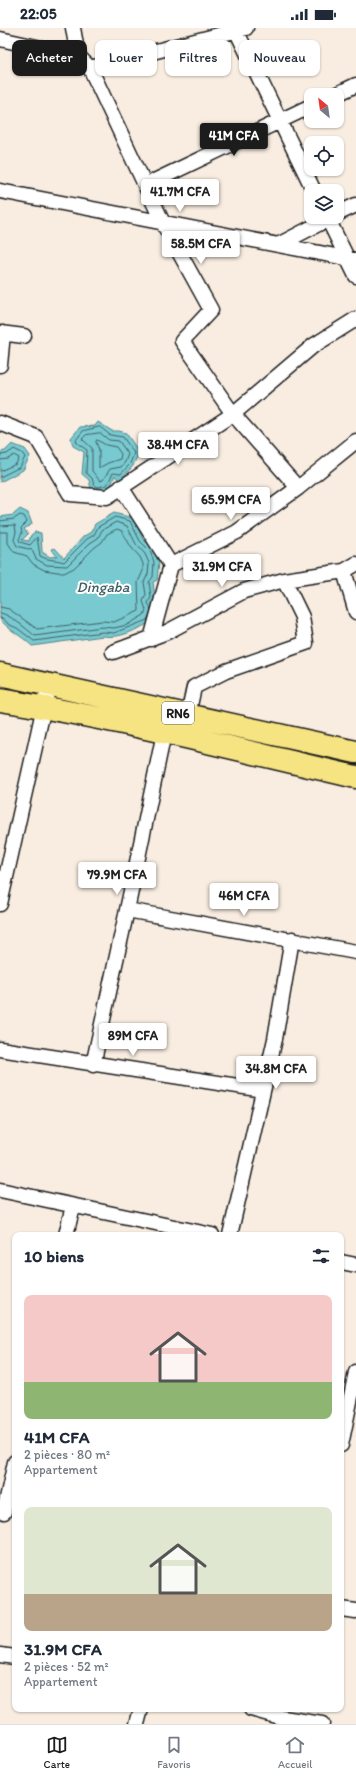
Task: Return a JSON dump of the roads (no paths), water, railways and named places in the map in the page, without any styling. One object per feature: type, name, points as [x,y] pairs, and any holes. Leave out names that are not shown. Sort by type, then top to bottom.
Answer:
[{"type":"highway","name":"RN6","points":[[0,674],[356,752]]},
{"type":"highway","name":"RN6","points":[[0,700],[43,707],[164,733],[356,777]]},
{"type":"street","points":[[73,28],[75,40]]},
{"type":"street","points":[[90,68],[240,29],[280,120],[311,184]]},
{"type":"street","points":[[0,39],[12,42]]},
{"type":"street","points":[[87,65],[90,68],[163,223],[211,310],[182,341],[233,414],[298,488]]},
{"type":"street","points":[[344,91],[356,85]]},
{"type":"street","points":[[146,185],[304,109]]},
{"type":"street","points":[[0,191],[352,259]]},
{"type":"street","points":[[344,211],[356,205]]},
{"type":"street","points":[[278,245],[318,224]]},
{"type":"street","points":[[334,224],[352,259],[356,276]]},
{"type":"street","points":[[0,423],[36,437],[70,494],[107,497],[233,414],[313,346],[356,318]]},
{"type":"street","points":[[0,365],[1,333],[24,336]]},
{"type":"street","points":[[170,565],[238,532],[298,488],[356,441]]},
{"type":"street","points":[[121,487],[170,565],[151,639]]},
{"type":"street","points":[[113,652],[168,632],[244,591],[284,580],[350,568],[356,612]]},
{"type":"street","points":[[188,715],[194,687],[226,671],[306,643],[302,617],[284,580]]},
{"type":"street","points":[[0,904],[49,684]]},
{"type":"street","points":[[93,1065],[164,733]]},
{"type":"street","points":[[127,910],[292,939],[356,952]]},
{"type":"street","points":[[231,1232],[275,1039],[292,939]]},
{"type":"street","points":[[0,1049],[93,1065],[263,1090]]},
{"type":"street","points":[[0,1190],[198,1232]]},
{"type":"street","points":[[67,1232],[73,1206]]},
{"type":"street","points":[[344,1263],[356,1265]]},
{"type":"street","points":[[344,1414],[345,1403],[356,1372]]},
{"type":"street","points":[[6,1512],[12,1479]]},
{"type":"street","points":[[344,1609],[356,1611]]},
{"type":"street","points":[[0,1655],[12,1657]]},
{"type":"street","points":[[137,1724],[140,1712]]},
{"type":"street","points":[[264,1712],[322,1724]]},
{"type":"water","points":[[98,422],[112,431],[126,433],[139,452],[133,466],[119,481],[115,475],[110,488],[97,491],[91,489],[89,480],[82,474],[84,452],[73,446],[71,438],[80,427],[95,426]]},
{"type":"water","points":[[12,444],[25,449],[30,456],[23,470],[0,482],[0,452],[5,451]]},
{"type":"water","name":"Dingaba","points":[[20,509],[28,513],[32,524],[24,529],[28,534],[22,540],[29,541],[31,535],[35,532],[41,533],[42,552],[50,557],[57,556],[51,549],[55,548],[64,558],[84,536],[91,532],[95,524],[114,513],[133,518],[143,539],[153,548],[159,562],[157,580],[153,582],[155,598],[152,602],[155,609],[151,622],[134,631],[122,635],[110,637],[103,636],[32,646],[7,626],[0,619],[0,517],[13,515]]}]
